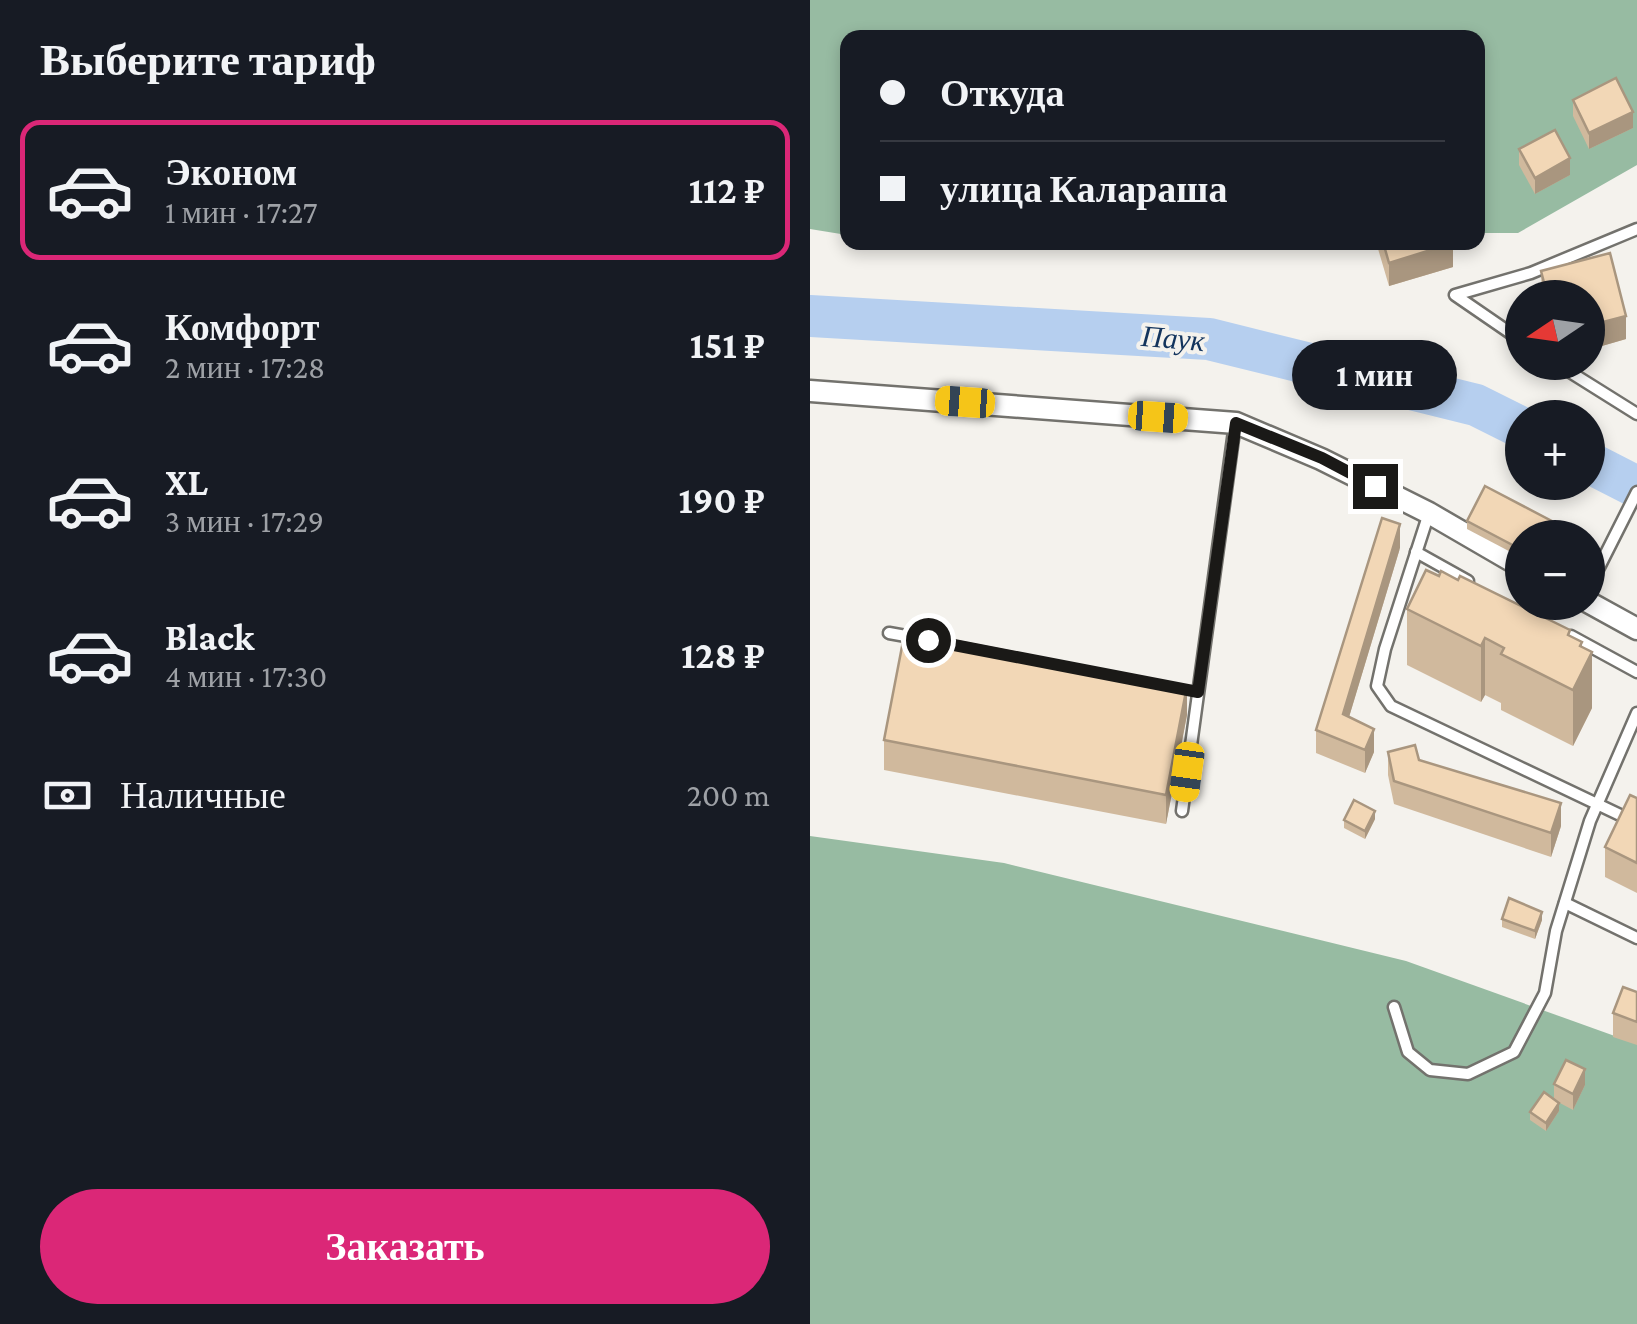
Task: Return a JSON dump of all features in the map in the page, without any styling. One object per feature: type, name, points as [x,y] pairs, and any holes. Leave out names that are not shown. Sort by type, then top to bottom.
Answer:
[{"type":"street","points":[[810,391],[1236,423],[1322,458],[1429,512],[1505,557]]},
{"type":"street","points":[[1605,611],[1637,629]]},
{"type":"lane","points":[[1505,329],[1456,295],[1531,272],[1616,240],[1637,228]]},
{"type":"lane","points":[[1583,380],[1637,414]]},
{"type":"lane","points":[[1182,811],[1236,423]]},
{"type":"lane","points":[[1605,555],[1637,492]]},
{"type":"lane","points":[[1429,512],[1385,648],[1377,686],[1391,706],[1637,823]]},
{"type":"lane","points":[[1416,552],[1484,589]]},
{"type":"lane","points":[[1552,626],[1637,672]]},
{"type":"lane","points":[[889,633],[928,640]]},
{"type":"lane","points":[[1179,688],[1198,692]]},
{"type":"lane","points":[[1394,1007],[1408,1052],[1430,1070],[1468,1074],[1514,1052],[1545,994],[1565,903],[1598,804],[1637,713]]},
{"type":"lane","points":[[1565,903],[1637,938]]},
{"type":"green space","points":[[810,0],[1637,0],[1637,165],[1518,233],[1485,233],[1485,30],[840,30],[840,234],[810,229]]},
{"type":"green space","points":[[810,836],[1004,863],[1406,961],[1637,1044],[1637,1324],[810,1324]]},
{"type":"building","points":[[1616,78],[1633,112],[1589,133],[1573,100]]},
{"type":"building","points":[[1555,130],[1570,158],[1535,178],[1519,149]]},
{"type":"building","points":[[1385,250],[1431,250],[1389,263]]},
{"type":"building","points":[[1610,253],[1626,316],[1605,322],[1605,280],[1543,280],[1541,271]]},
{"type":"building","points":[[1485,486],[1505,500],[1550,520],[1505,520],[1505,541],[1467,521]]},
{"type":"building","points":[[1382,518],[1400,524],[1343,714],[1374,729],[1365,750],[1316,730]]},
{"type":"building","points":[[1426,570],[1439,576],[1441,571],[1505,598],[1505,620],[1550,620],[1570,630],[1568,635],[1592,652],[1573,690],[1501,654],[1504,648],[1485,638],[1481,646],[1407,609]]},
{"type":"building","points":[[905,631],[1187,686],[1166,795],[884,740]]},
{"type":"building","points":[[1415,745],[1419,760],[1561,803],[1551,833],[1394,781],[1388,752]]},
{"type":"building","points":[[1630,795],[1637,798],[1637,863],[1605,847]]},
{"type":"building","points":[[1354,800],[1375,811],[1365,831],[1344,820]]},
{"type":"building","points":[[1509,898],[1542,912],[1535,931],[1502,919]]},
{"type":"building","points":[[1623,987],[1637,992],[1637,1022],[1613,1013]]},
{"type":"building","points":[[1566,1060],[1585,1069],[1573,1094],[1554,1084]]},
{"type":"building","points":[[1544,1092],[1559,1103],[1546,1123],[1530,1112]]},
{"type":"waterway","name":"Паук","points":[[810,316],[1209,339],[1476,405],[1505,420]]},
{"type":"waterway","name":"Паук","points":[[1605,471],[1637,487]]},
{"type":"route","points":[[928,640],[1198,692],[1236,423],[1322,458],[1375,486]]}]
